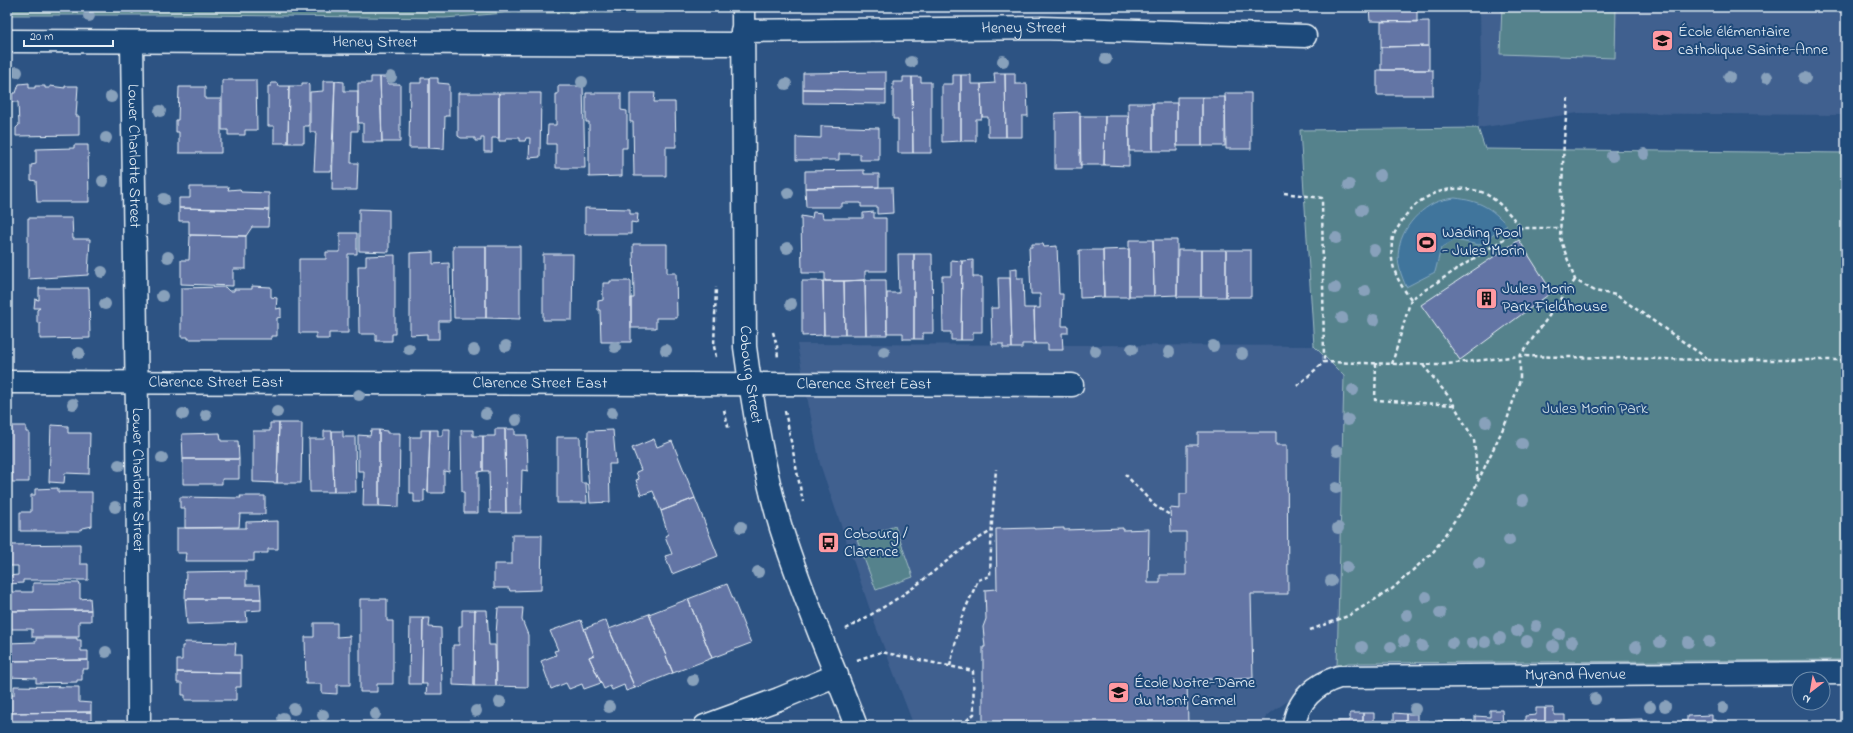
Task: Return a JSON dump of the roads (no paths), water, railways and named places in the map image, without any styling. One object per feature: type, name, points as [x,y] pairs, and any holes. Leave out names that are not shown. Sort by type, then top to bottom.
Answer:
[{"type":"street","name":"Cobourg Street","points":[[743,7],[745,347],[750,384],[768,477],[778,516],[856,726]]},
{"type":"street","name":"Heney Street","points":[[7,41],[132,42],[742,38],[1041,28],[1305,36]]},
{"type":"street","name":"Lower Charlotte Street","points":[[132,42],[137,382],[139,726]]},
{"type":"street","name":"Clarence Street East","points":[[7,382],[1072,385]]},
{"type":"street","points":[[705,726],[779,699],[836,672]]},
{"type":"street","name":"Myrand Avenue","points":[[1294,726],[1303,702],[1310,693],[1328,681],[1352,676],[1846,673]]},
{"type":"place","name":"École élémentaire catholique Sainte-Anne","points":[[1663,41]]},
{"type":"place","name":"Wading Pool - Jules Morin","points":[[1426,242]]},
{"type":"place","name":"Jules Morin Park Fieldhouse","points":[[1487,298]]},
{"type":"place","name":"Cobourg / Clarence","points":[[828,543]]},
{"type":"place","name":"École Notre-Dame du Mont Carmel","points":[[1118,692]]},
{"type":"park label","name":"Jules Morin Park","points":[[1595,409]]}]
